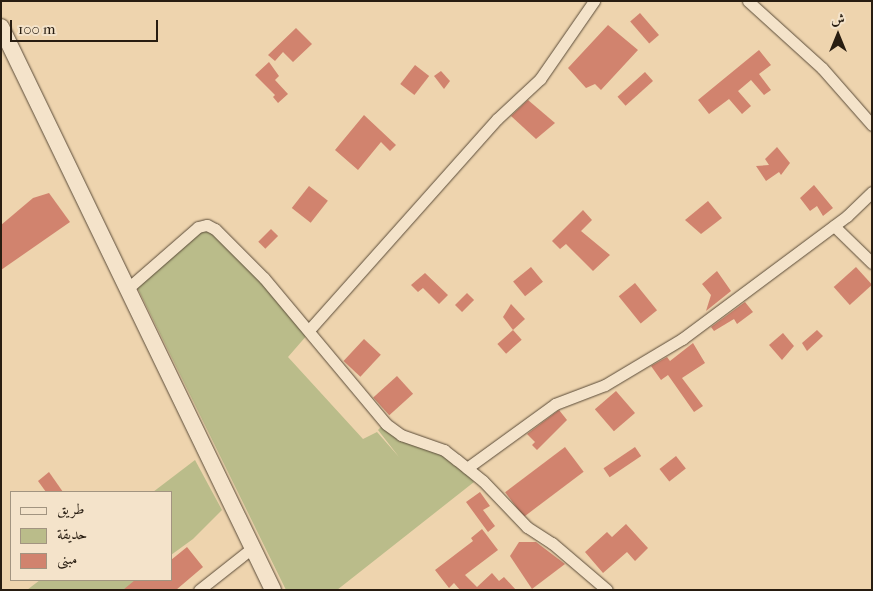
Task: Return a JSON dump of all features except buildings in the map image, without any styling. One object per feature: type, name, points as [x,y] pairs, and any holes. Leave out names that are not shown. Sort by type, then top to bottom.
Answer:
[{"type":"street","points":[[309,330],[497,119],[540,80],[594,1]]},
{"type":"street","points":[[748,1],[822,68],[872,125]]},
{"type":"street","points":[[1,27],[273,590]]},
{"type":"street","points":[[467,468],[555,404],[605,385],[682,339],[834,226],[872,192]]},
{"type":"street","points":[[127,288],[198,227],[207,225],[215,229],[264,278],[386,424],[401,435],[444,450],[467,468],[527,527],[552,543],[606,590]]},
{"type":"street","points":[[834,226],[872,263]]},
{"type":"street","points":[[198,590],[252,548]]},
{"type":"green space","points":[[208,230],[271,290],[308,334],[288,357],[363,439],[377,432],[399,457],[378,430],[382,426],[457,463],[474,482],[337,590],[286,590],[137,287],[202,231]]},
{"type":"green space","points":[[195,460],[222,510],[193,539],[172,554],[172,491],[154,491]]},
{"type":"green space","points":[[39,581],[137,581],[124,590],[27,590]]}]
